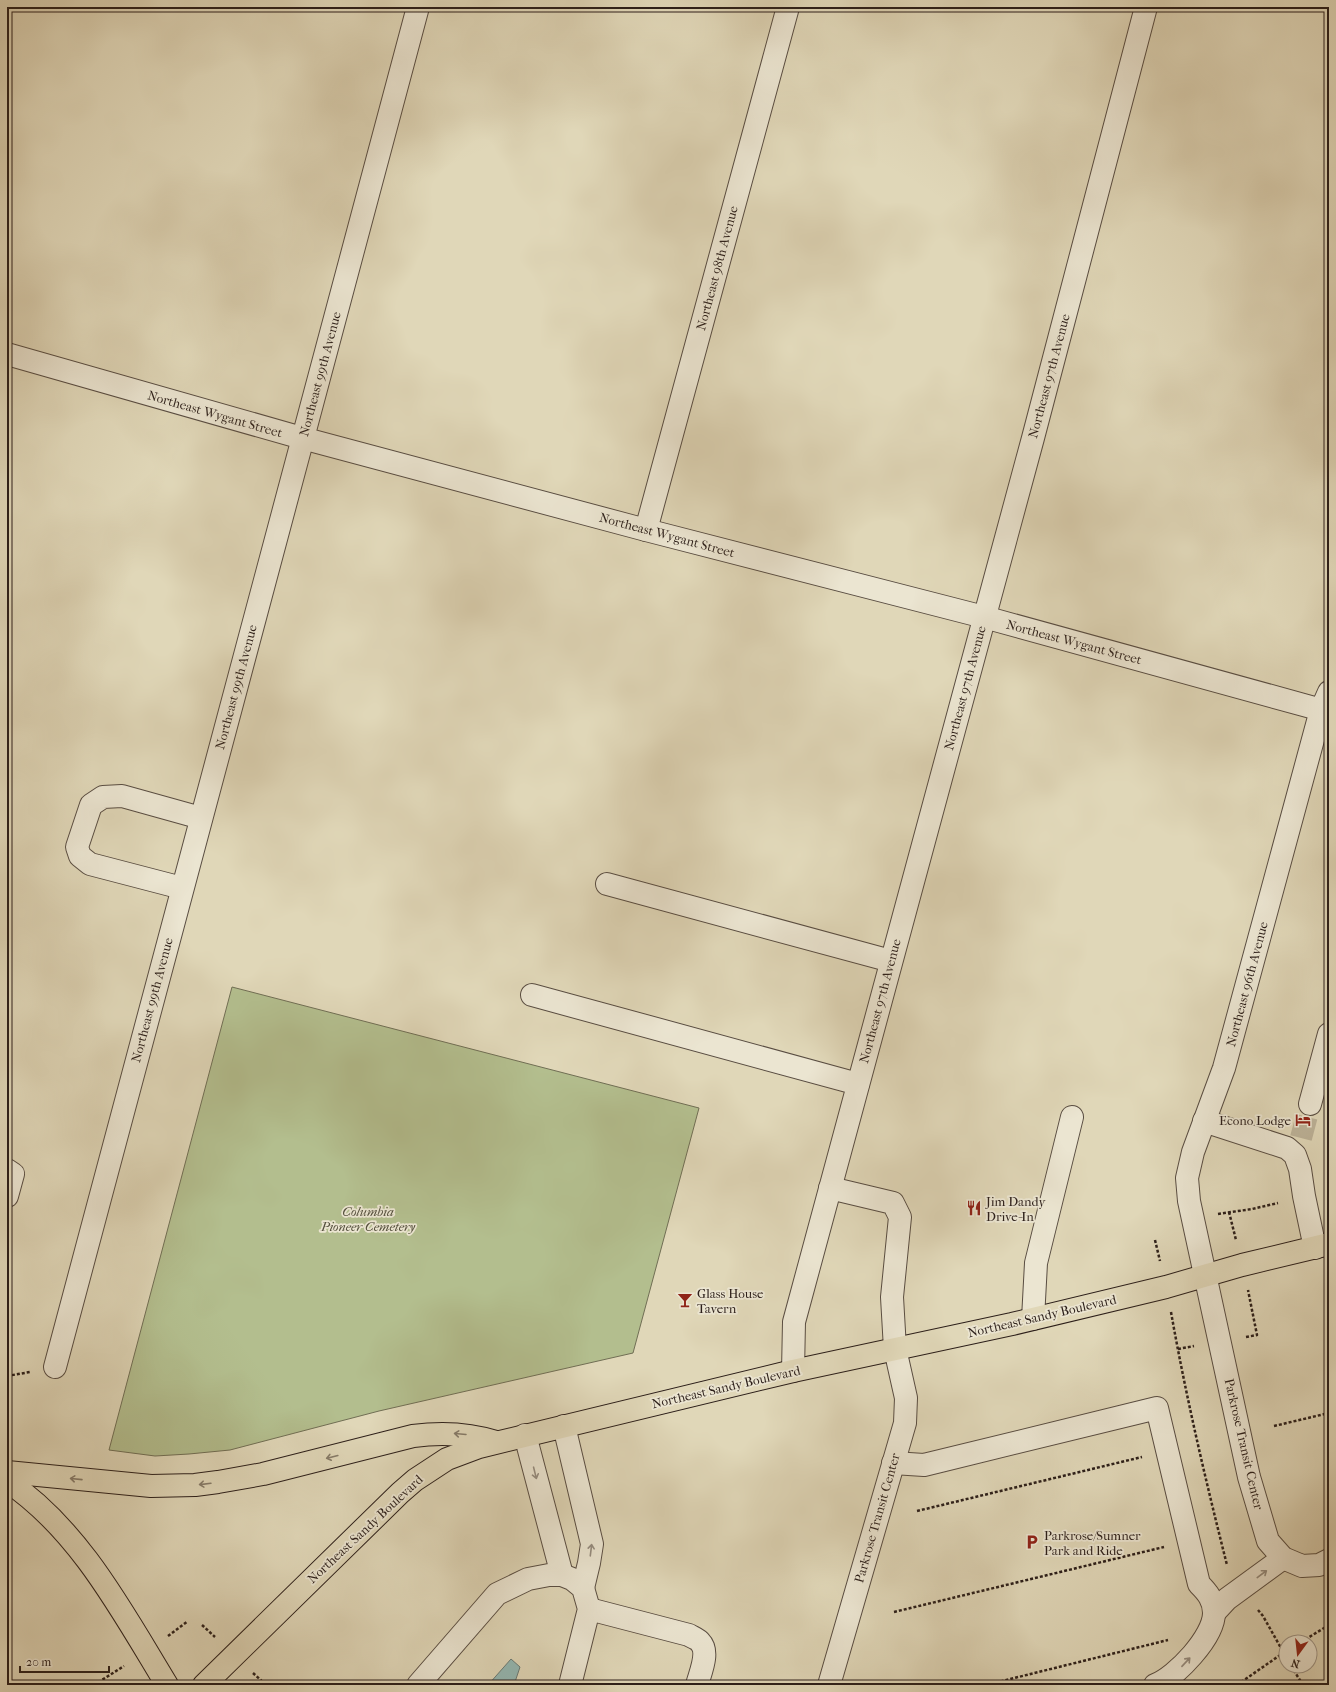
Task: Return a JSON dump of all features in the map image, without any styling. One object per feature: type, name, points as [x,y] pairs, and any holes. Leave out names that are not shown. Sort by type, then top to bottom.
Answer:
[{"type":"main road","name":"Northeast Sandy Boulevard","points":[[204,1685],[414,1480],[448,1459],[479,1447],[525,1435],[793,1371],[1033,1319],[1166,1287],[1242,1265],[1322,1246]]},
{"type":"main road","points":[[7,1472],[151,1486],[195,1485],[263,1474],[414,1436],[435,1433],[456,1433],[479,1436],[498,1442]]},
{"type":"main road","points":[[7,1481],[34,1501],[75,1545],[93,1568],[117,1604],[167,1685]]},
{"type":"street","name":"Northeast 99th Avenue","points":[[55,1367],[418,7]]},
{"type":"street","name":"Northeast 98th Avenue","points":[[646,530],[788,7]]},
{"type":"street","name":"Northeast 97th Avenue","points":[[793,1371],[794,1322],[984,617],[1146,7]]},
{"type":"street","name":"Northeast Wygant Street","points":[[7,354],[302,438],[646,530],[1326,705]]},
{"type":"street","name":"Northeast 96th Avenue","points":[[1206,1276],[1189,1201],[1187,1178],[1193,1152],[1224,1068],[1326,705]]},
{"type":"street","points":[[182,888],[90,864],[80,856],[77,847],[91,804],[103,797],[122,796],[201,818]]},
{"type":"street","points":[[607,884],[891,961]]},
{"type":"street","points":[[532,995],[858,1084]]},
{"type":"street","points":[[1310,1104],[1329,1034]]},
{"type":"street","points":[[1033,1319],[1036,1263],[1072,1117]]},
{"type":"street","points":[[1204,1121],[1287,1148],[1298,1146],[1304,1196],[1322,1246]]},
{"type":"street","points":[[7,1170],[13,1174],[7,1196]]},
{"type":"street","name":"Parkrose Transit Center","points":[[829,1685],[905,1423],[906,1398],[895,1349],[892,1297],[900,1217],[893,1203],[830,1188]]},
{"type":"street","name":"Parkrose Transit Center","points":[[1206,1276],[1249,1477],[1268,1541],[1283,1558],[1302,1566],[1319,1565],[1329,1560]]},
{"type":"street","points":[[893,1463],[924,1465],[1157,1408],[1199,1584],[1210,1595],[1214,1614]]},
{"type":"street","points":[[564,1426],[592,1544],[583,1588],[588,1609],[570,1685]]},
{"type":"street","points":[[525,1435],[562,1575]]},
{"type":"street","points":[[1154,1685],[1184,1665],[1202,1643],[1214,1614],[1227,1599],[1283,1558]]},
{"type":"street","points":[[418,1685],[497,1594],[528,1579],[549,1575],[562,1575],[572,1579],[583,1588]]},
{"type":"street","points":[[588,1609],[689,1635],[700,1642],[704,1649],[704,1660],[697,1685]]},
{"type":"path","points":[[1155,1240],[1162,1267]]},
{"type":"path","points":[[1170,1306],[1208,1488],[1230,1577],[1263,1616],[1278,1641]]},
{"type":"path","points":[[1274,1426],[1329,1413]]},
{"type":"path","points":[[917,1511],[1167,1451]]},
{"type":"path","points":[[894,1612],[1188,1541]]},
{"type":"path","points":[[1314,1634],[1329,1625]]},
{"type":"path","points":[[986,1685],[1178,1638],[1202,1643]]},
{"type":"path","points":[[1237,1685],[1278,1657]]},
{"type":"path","points":[[1295,1674],[1303,1685]]},
{"type":"green space","name":"Columbia Pioneer Cemetery","points":[[232,987],[699,1108],[633,1353],[379,1411],[230,1450],[155,1456],[109,1450]]},
{"type":"water","points":[[511,1659],[520,1667],[514,1685],[488,1685]]},
{"type":"tunnel","points":[[1301,1138],[1310,1104]]},
{"type":"place","name":"Econo Lodge","points":[[1303,1120]]},
{"type":"place","name":"Jim Dandy Drive-In","points":[[974,1208]]},
{"type":"place","name":"Glass House Tavern","points":[[685,1300]]},
{"type":"place","name":"Parkrose/Sumner Park and Ride","points":[[1032,1542]]}]
